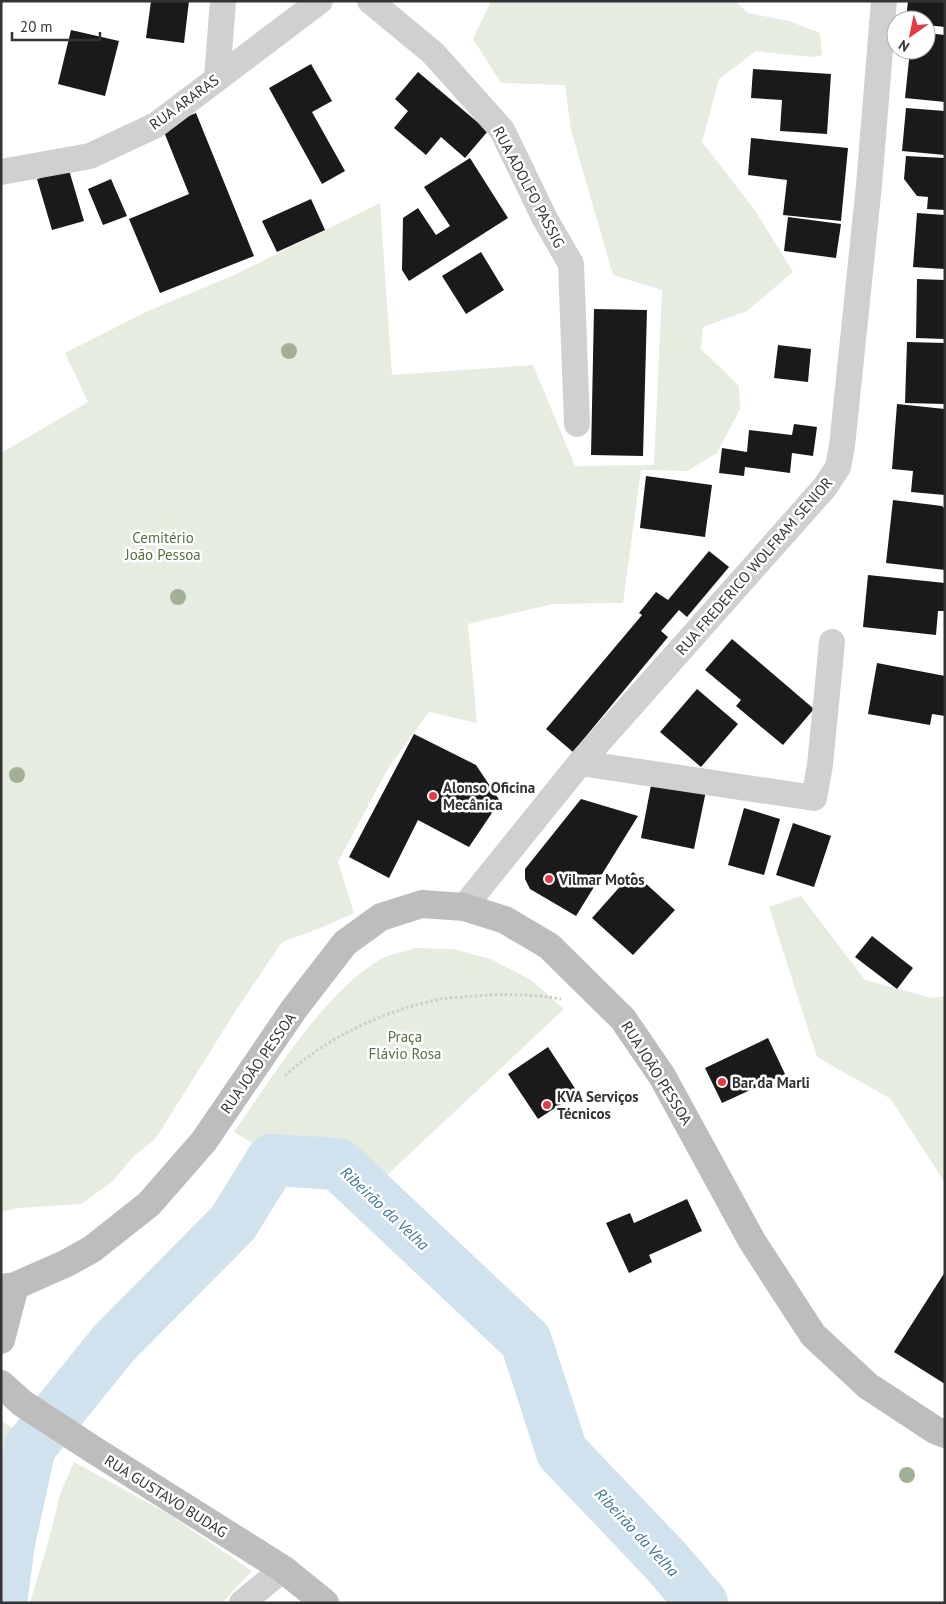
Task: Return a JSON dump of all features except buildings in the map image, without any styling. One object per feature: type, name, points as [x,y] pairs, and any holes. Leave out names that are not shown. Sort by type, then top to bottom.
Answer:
[{"type":"main road","name":"RUA JOÃO PESSOA","points":[[8,1287],[67,1263],[92,1250],[149,1204],[204,1141],[294,1009],[345,943],[381,917],[422,904],[464,907],[505,920],[550,946],[623,1019],[662,1076],[752,1240],[813,1335],[868,1386],[935,1430],[945,1434]]},
{"type":"main road","points":[[1,1340],[8,1287]]},
{"type":"main road","name":"RUA GUSTAVO BUDAG","points":[[8,1385],[97,1452],[283,1569],[325,1603]]},
{"type":"street","points":[[217,78],[223,1]]},
{"type":"street","name":"RUA ARARAS","points":[[1,172],[90,156],[156,125],[320,1]]},
{"type":"street","name":"RUA ADOLFO PASSIG","points":[[370,1],[433,53],[502,130],[545,219],[571,264],[577,424]]},
{"type":"street","name":"RUA FREDERICO WOLFRAM SENIOR","points":[[464,907],[580,762],[826,487],[838,467],[842,446],[869,185],[884,1]]},
{"type":"street","points":[[580,762],[814,798],[820,765],[832,642]]},
{"type":"street","points":[[242,1603],[283,1569]]},
{"type":"path","points":[[280,1082],[286,1074],[325,1045],[367,1023],[432,1000],[497,993],[535,994],[564,999]]},
{"type":"green space","name":"Cemitério João Pessoa","points":[[491,1],[735,1],[748,13],[789,21],[820,33],[822,55],[812,57],[756,51],[719,79],[702,142],[754,209],[793,272],[747,311],[703,327],[701,349],[739,386],[740,409],[717,453],[687,471],[641,470],[623,603],[553,604],[468,624],[477,723],[429,712],[387,770],[338,862],[354,913],[282,942],[233,1015],[156,1138],[133,1157],[112,1182],[81,1204],[18,1208],[1,1212],[1,453],[88,402],[65,353],[148,311],[234,275],[380,203],[392,375],[533,365],[575,466],[654,465],[662,290],[613,275],[571,130],[565,85],[501,83],[473,39]]},
{"type":"green space","points":[[801,896],[865,980],[932,998],[945,996],[945,1183],[891,1099],[817,1057],[769,907]]},
{"type":"green space","name":"Praça Flávio Rosa","points":[[415,948],[453,949],[491,959],[531,980],[564,1009],[387,1175],[326,1144],[288,1144],[267,1151],[234,1132],[299,1039],[338,994],[358,975],[379,960]]},
{"type":"green space","points":[[1,1421],[22,1434],[1,1528]]},
{"type":"green space","points":[[74,1462],[170,1515],[252,1571],[222,1603],[30,1603],[60,1494]]},
{"type":"waterway","name":"Ribeirão da Velha","points":[[1,1603],[9,1543],[30,1447],[114,1343],[233,1223],[272,1160],[338,1164],[526,1341],[562,1452],[665,1560],[702,1603]]},
{"type":"place","name":"Alonso Oficina Mecânica","points":[[433,796]]},
{"type":"place","name":"Vilmar Motos","points":[[549,879]]},
{"type":"place","name":"Bar da Marli","points":[[722,1082]]},
{"type":"place","name":"KVA Serviços Técnicos","points":[[547,1105]]}]
